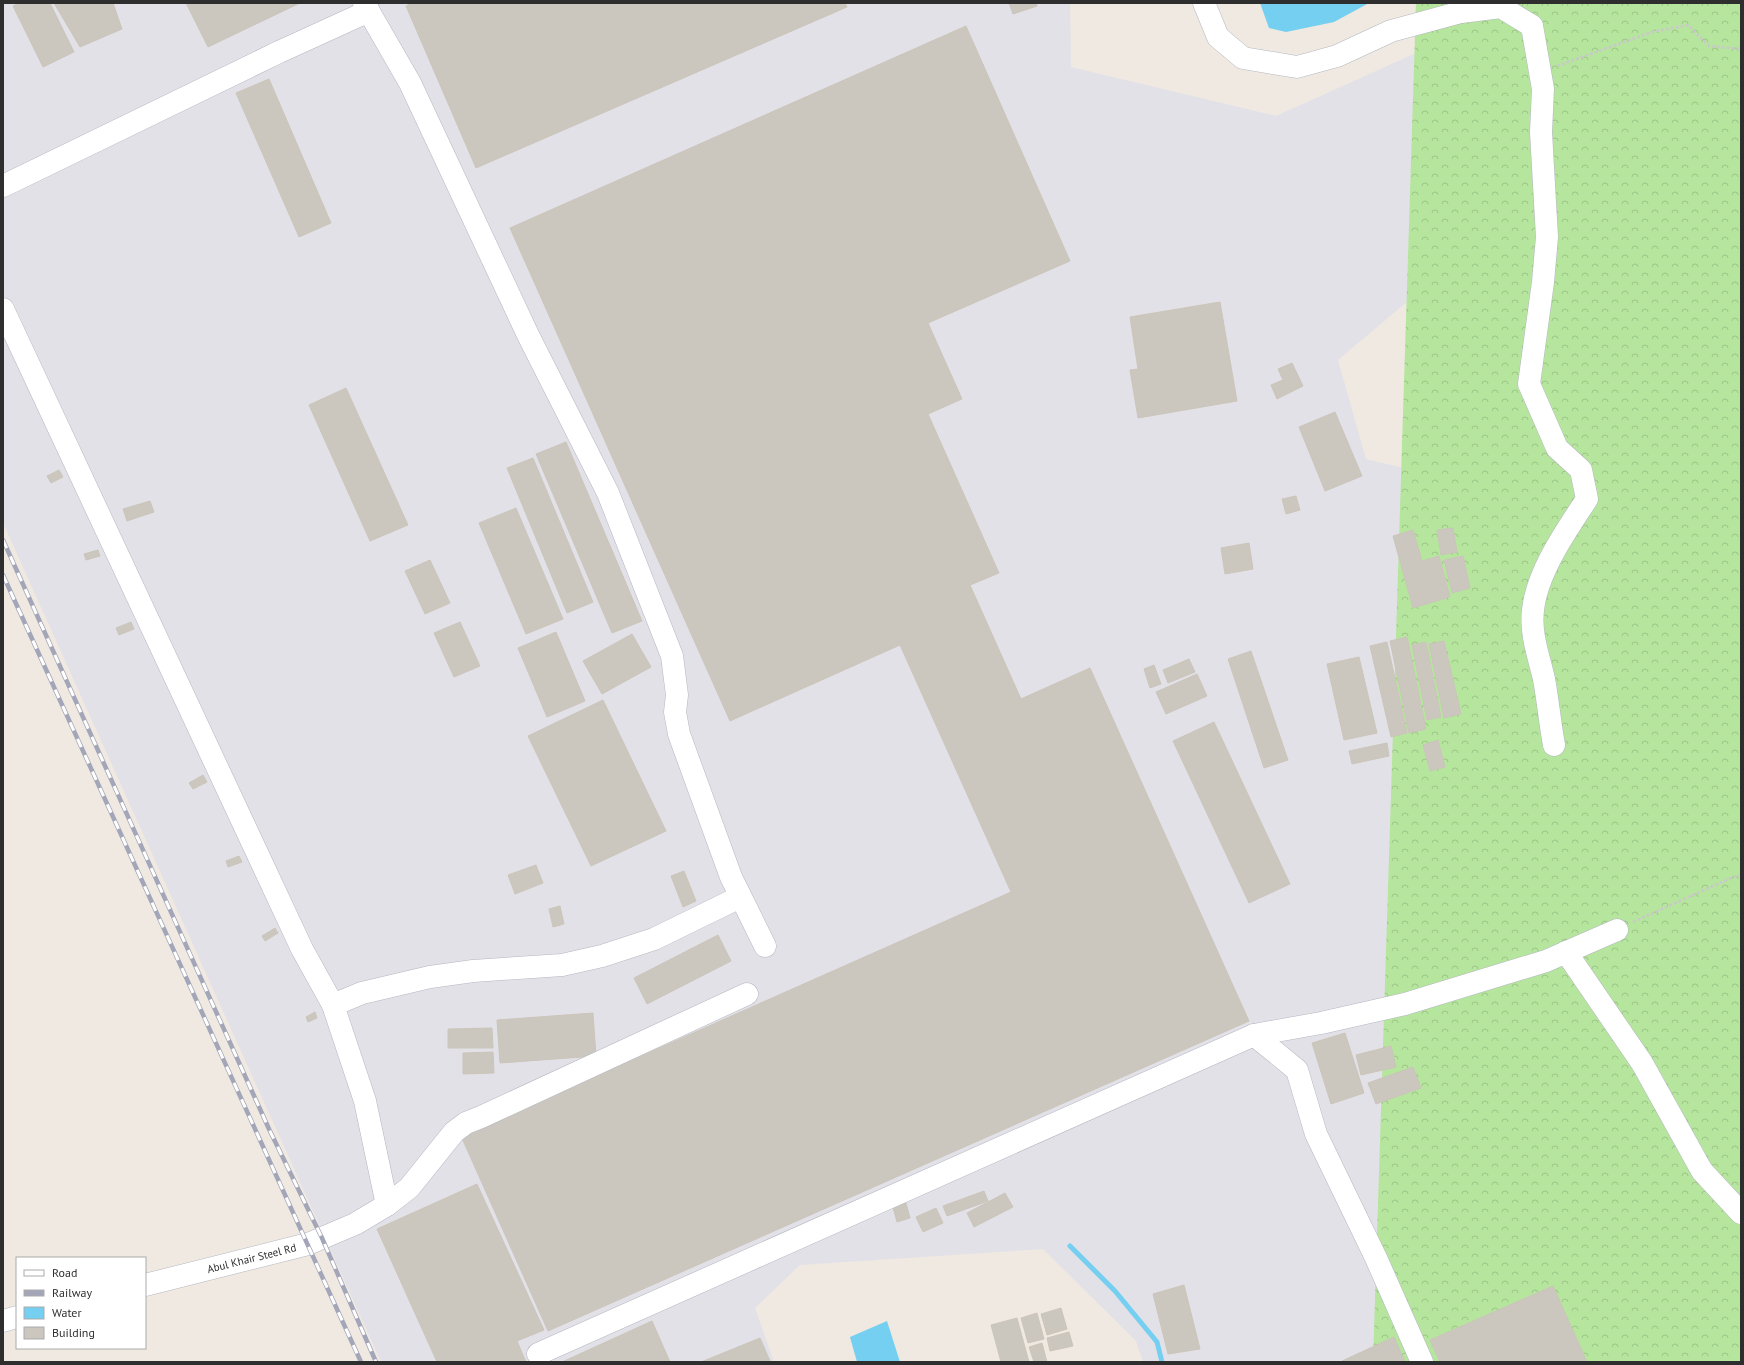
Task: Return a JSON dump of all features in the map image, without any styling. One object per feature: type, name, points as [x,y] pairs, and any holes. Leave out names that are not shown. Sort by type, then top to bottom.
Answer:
[{"type":"street","points":[[1204,3],[1218,37],[1243,58],[1298,68],[1337,56],[1391,31],[1461,12],[1501,7],[1532,26],[1543,89],[1542,132],[1547,237],[1543,282],[1529,384],[1557,448],[1581,470],[1587,499],[1565,532],[1541,580],[1533,610],[1534,640],[1544,679],[1554,745]]},
{"type":"street","points":[[3,186],[279,52],[366,7],[410,83],[528,335],[608,493],[672,656],[677,695],[675,712],[679,734],[731,876],[765,946]]},
{"type":"street","points":[[3,309],[302,949],[333,1005],[365,1101],[387,1205]]},
{"type":"street","points":[[333,1005],[362,993],[430,977],[562,965],[602,956],[654,939],[740,896]]},
{"type":"street","points":[[538,1354],[1254,1035],[1321,1023],[1405,1004],[1546,961],[1617,930]]},
{"type":"street","points":[[1566,952],[1642,1063],[1702,1171],[1741,1213]]},
{"type":"street","name":"Abul Khair Steel Rd","points":[[146,1285],[308,1244],[355,1224],[387,1205],[409,1188],[444,1143],[454,1132],[466,1123],[587,1069],[747,994]]},
{"type":"street","points":[[1254,1035],[1298,1070],[1316,1134],[1376,1258],[1422,1362]]},
{"type":"street","points":[[3,1321],[16,1317]]},
{"type":"path","points":[[1540,72],[1652,32],[1688,25],[1709,46],[1741,50]]},
{"type":"path","points":[[1617,930],[1731,878],[1741,876]]},
{"type":"shaded area","points":[[3,3],[1070,3],[1071,67],[1276,116],[1456,35],[1490,232],[1338,360],[1366,459],[1575,509],[1741,1362],[1143,1362],[1136,1341],[1043,1249],[800,1265],[755,1308],[774,1362],[381,1362],[3,523]]},
{"type":"green space","points":[[1416,3],[1741,3],[1741,1362],[1373,1362]]},
{"type":"water","points":[[1260,3],[1369,3],[1334,22],[1286,32],[1269,28]]},
{"type":"water","points":[[887,1321],[900,1362],[857,1362],[850,1337]]},
{"type":"building","points":[[19,3],[50,3],[74,52],[43,67],[13,6]]},
{"type":"building","points":[[54,3],[113,3],[122,29],[80,47]]},
{"type":"building","points":[[186,3],[300,3],[208,47]]},
{"type":"building","points":[[413,3],[845,3],[847,7],[476,168],[406,6]]},
{"type":"building","points":[[1009,3],[1036,3],[1037,6],[1013,14]]},
{"type":"building","points":[[966,26],[1070,261],[928,323],[962,399],[928,414],[999,573],[970,585],[1021,699],[1090,668],[1249,1021],[548,1331],[461,1136],[1011,892],[900,645],[730,721],[510,228]]},
{"type":"building","points":[[269,79],[331,223],[299,237],[236,93]]},
{"type":"building","points":[[1220,302],[1237,401],[1138,418],[1130,370],[1138,369],[1130,317]]},
{"type":"building","points":[[1292,363],[1303,386],[1277,399],[1271,385],[1283,380],[1278,369]]},
{"type":"building","points":[[346,388],[408,525],[370,541],[309,405]]},
{"type":"building","points":[[1335,412],[1362,476],[1325,491],[1299,427]]},
{"type":"building","points":[[566,442],[642,621],[612,633],[536,454]]},
{"type":"building","points":[[533,458],[593,602],[567,613],[507,468]]},
{"type":"building","points":[[59,470],[63,477],[51,483],[47,476]]},
{"type":"building","points":[[1296,496],[1300,510],[1286,514],[1282,499]]},
{"type":"building","points":[[150,501],[154,512],[127,521],[123,509]]},
{"type":"building","points":[[516,508],[563,619],[526,634],[479,523]]},
{"type":"building","points":[[1453,528],[1457,552],[1441,555],[1437,530]]},
{"type":"building","points":[[1413,530],[1422,561],[1439,556],[1450,597],[1413,608],[1393,536]]},
{"type":"building","points":[[1249,543],[1253,569],[1225,574],[1221,548]]},
{"type":"building","points":[[98,550],[100,556],[86,560],[84,554]]},
{"type":"building","points":[[1463,556],[1470,588],[1452,593],[1444,560]]},
{"type":"building","points":[[430,560],[450,603],[425,614],[405,571]]},
{"type":"building","points":[[131,622],[134,629],[119,635],[116,628]]},
{"type":"building","points":[[460,622],[480,666],[454,677],[434,633]]},
{"type":"building","points":[[556,632],[585,701],[547,717],[518,648]]},
{"type":"building","points":[[632,634],[651,667],[602,694],[583,661]]},
{"type":"building","points":[[1407,637],[1426,729],[1409,733],[1390,641]]},
{"type":"building","points":[[1444,641],[1461,714],[1444,718],[1429,644]]},
{"type":"building","points":[[1387,642],[1407,733],[1391,737],[1370,646]]},
{"type":"building","points":[[1426,642],[1441,717],[1427,720],[1412,645]]},
{"type":"building","points":[[1251,651],[1288,760],[1264,768],[1228,659]]},
{"type":"building","points":[[1359,657],[1377,733],[1344,740],[1327,664]]},
{"type":"building","points":[[1189,659],[1195,672],[1168,683],[1163,670]]},
{"type":"building","points":[[1154,665],[1161,684],[1150,688],[1144,669]]},
{"type":"building","points":[[1197,674],[1207,696],[1166,714],[1156,692]]},
{"type":"building","points":[[603,700],[666,831],[591,866],[528,736]]},
{"type":"building","points":[[1214,722],[1290,884],[1249,903],[1173,741]]},
{"type":"building","points":[[1438,740],[1445,767],[1430,771],[1423,745]]},
{"type":"building","points":[[1387,743],[1389,756],[1352,764],[1349,751]]},
{"type":"building","points":[[203,775],[207,782],[193,789],[189,783]]},
{"type":"building","points":[[239,856],[242,862],[228,867],[226,861]]},
{"type":"building","points":[[536,865],[543,883],[515,894],[508,875]]},
{"type":"building","points":[[684,871],[696,901],[683,907],[671,876]]},
{"type":"building","points":[[560,906],[564,924],[553,927],[549,909]]},
{"type":"building","points":[[275,928],[278,933],[265,941],[262,936]]},
{"type":"building","points":[[718,935],[731,961],[647,1004],[634,978]]},
{"type":"building","points":[[315,1012],[317,1018],[308,1022],[306,1017]]},
{"type":"building","points":[[593,1013],[596,1056],[500,1063],[497,1020]]},
{"type":"building","points":[[492,1028],[493,1048],[448,1048],[448,1029]]},
{"type":"building","points":[[1345,1033],[1364,1093],[1331,1104],[1312,1043]]},
{"type":"building","points":[[1391,1046],[1396,1067],[1361,1075],[1356,1055]]},
{"type":"building","points":[[493,1052],[494,1073],[463,1074],[463,1053]]},
{"type":"building","points":[[1413,1067],[1421,1088],[1376,1104],[1368,1083]]},
{"type":"building","points":[[477,1184],[544,1330],[517,1341],[526,1362],[437,1362],[377,1229]]},
{"type":"building","points":[[984,1191],[988,1201],[947,1216],[943,1206]]},
{"type":"building","points":[[1005,1193],[1013,1207],[974,1227],[967,1213]]},
{"type":"building","points":[[906,1203],[910,1218],[897,1222],[893,1207]]},
{"type":"building","points":[[936,1208],[943,1223],[923,1232],[916,1217]]},
{"type":"building","points":[[1184,1285],[1200,1349],[1168,1354],[1153,1294]]},
{"type":"building","points":[[1553,1286],[1587,1362],[1440,1362],[1430,1340]]},
{"type":"building","points":[[1061,1308],[1067,1329],[1047,1335],[1041,1314]]},
{"type":"building","points":[[1037,1313],[1044,1339],[1028,1343],[1021,1318]]},
{"type":"building","points":[[1017,1318],[1029,1362],[1001,1362],[991,1325]]},
{"type":"building","points":[[652,1321],[670,1362],[562,1362]]},
{"type":"building","points":[[1069,1332],[1073,1346],[1050,1351],[1047,1338]]},
{"type":"building","points":[[1394,1337],[1405,1362],[1342,1362],[1342,1361]]},
{"type":"building","points":[[760,1338],[770,1361],[701,1362]]},
{"type":"building","points":[[1042,1343],[1047,1362],[1034,1362],[1029,1347]]},
{"type":"waterway","points":[[1070,1246],[1115,1291],[1157,1342],[1162,1362]]},
{"type":"railway","points":[[3,540],[269,1129],[322,1238],[376,1362]]},
{"type":"railway","points":[[3,575],[361,1362]]}]
